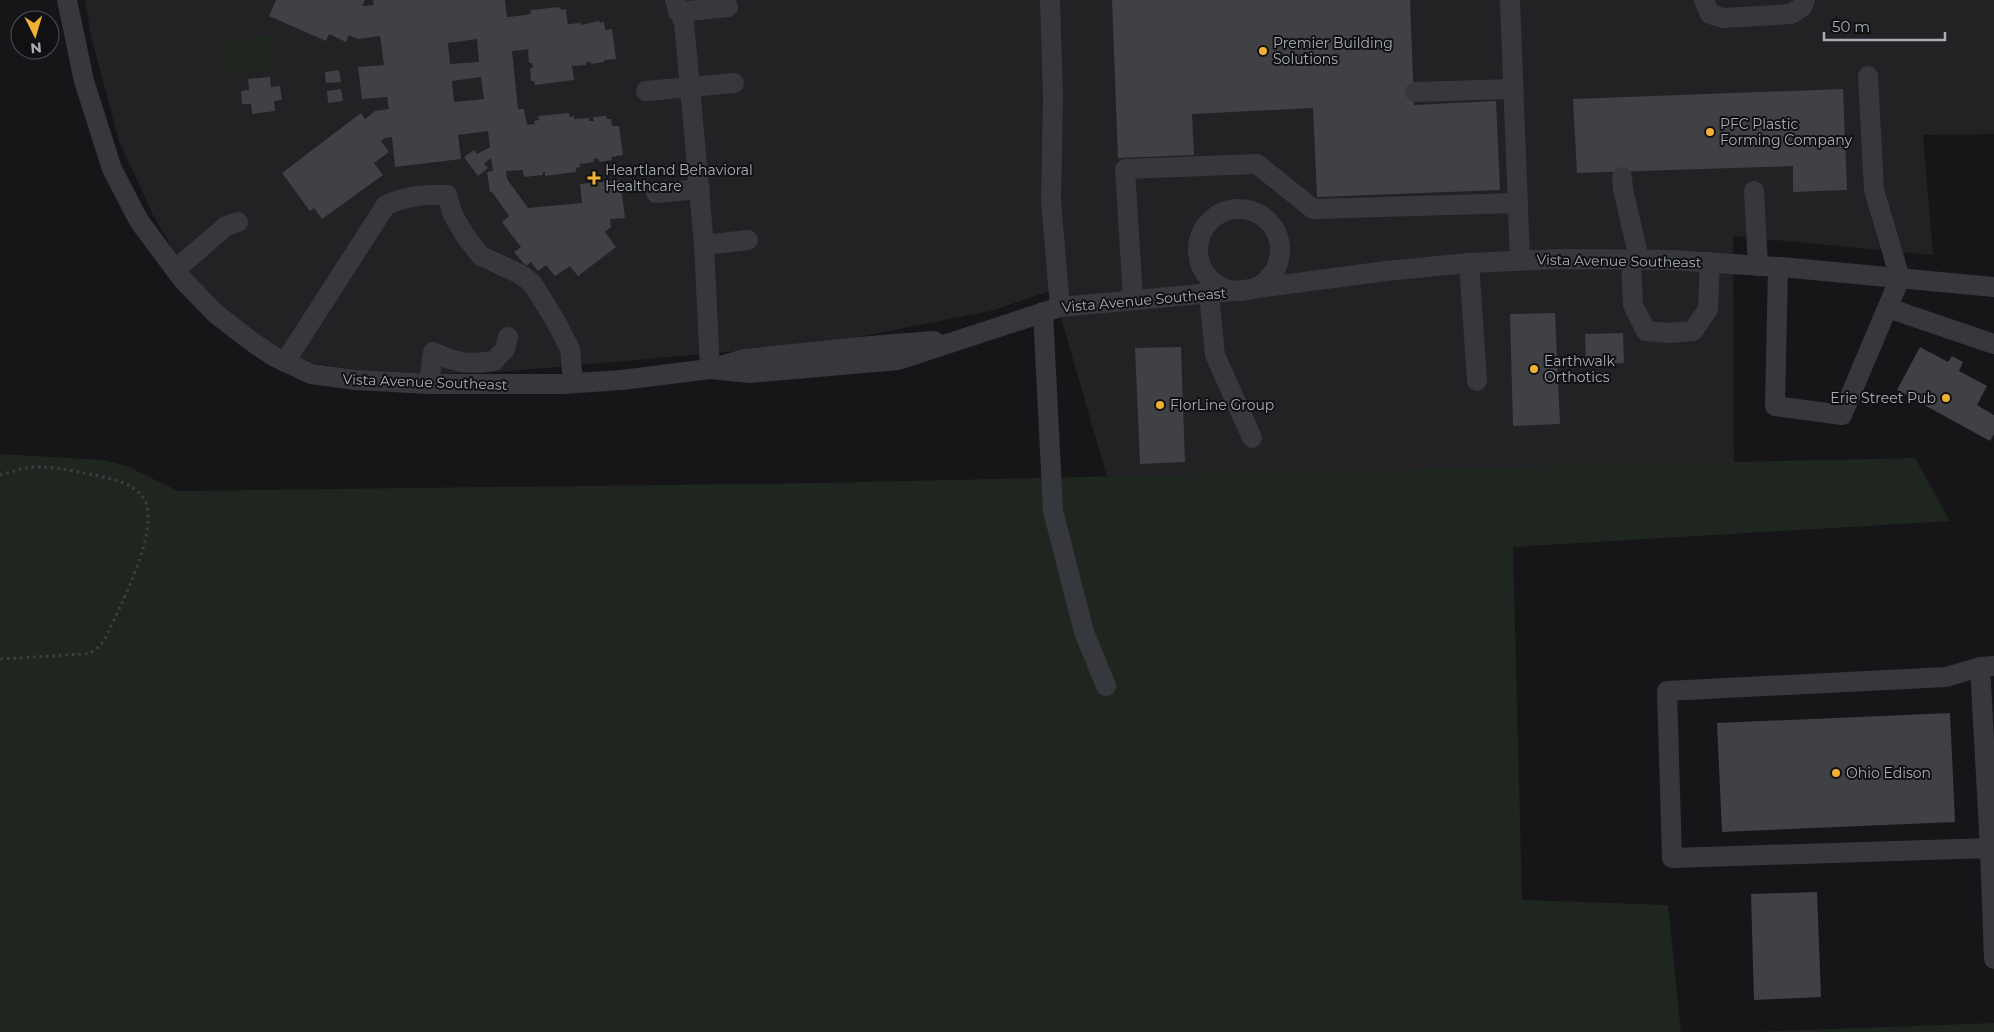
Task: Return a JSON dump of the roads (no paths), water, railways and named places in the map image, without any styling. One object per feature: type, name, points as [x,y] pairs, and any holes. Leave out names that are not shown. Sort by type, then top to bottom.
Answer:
[{"type":"street","name":"Vista Avenue Southeast","points":[[67,0],[84,81],[112,169],[139,221],[175,270],[199,298],[216,314],[255,344],[285,362],[311,374],[330,378],[429,384],[573,383],[710,369],[744,359],[881,345],[959,340],[1051,309],[1133,299],[1244,290],[1386,271],[1520,260],[1635,259],[1710,262],[1994,287]]},
{"type":"street","points":[[1050,0],[1053,511],[1084,632],[1106,686]]},
{"type":"street","points":[[1510,0],[1520,260]]},
{"type":"street","points":[[1704,0],[1710,14],[1723,18],[1791,14],[1802,7],[1805,0]]},
{"type":"street","points":[[710,369],[700,189],[684,23],[677,6],[728,7]]},
{"type":"street","points":[[1778,267],[1775,406],[1842,415],[1900,278],[1874,190],[1868,76]]},
{"type":"street","points":[[646,91],[734,83]]},
{"type":"street","points":[[1415,92],[1513,89]]},
{"type":"street","points":[[1133,299],[1125,169],[1257,164],[1313,209],[1518,203]]},
{"type":"street","points":[[1622,178],[1635,259],[1633,305],[1646,330],[1668,334],[1693,330],[1708,309],[1710,262]]},
{"type":"street","points":[[656,193],[700,189]]},
{"type":"street","points":[[1754,191],[1758,266]]},
{"type":"street","points":[[285,362],[386,205],[402,198],[425,194],[447,195],[452,215],[481,256],[520,274],[532,283],[570,349],[573,383]]},
{"type":"street","name":"Vista Avenue Southeast","points":[[1231,210],[1257,213],[1268,220],[1276,231],[1280,243],[1280,256],[1272,274],[1257,287],[1244,290],[1230,290],[1218,285],[1207,276],[1200,263],[1198,250],[1201,236],[1207,224],[1218,215],[1231,210]]},
{"type":"street","points":[[175,270],[226,226],[238,222]]},
{"type":"street","points":[[704,245],[748,240]]},
{"type":"street","points":[[1469,263],[1477,381]]},
{"type":"street","points":[[1208,294],[1215,355],[1252,438]]},
{"type":"street","points":[[1888,308],[1994,344]]},
{"type":"street","points":[[429,384],[433,352],[452,361],[464,363],[494,361],[506,349],[508,338]]},
{"type":"street","points":[[1992,848],[1672,858],[1667,691],[1946,677],[1987,666],[1992,848],[1994,959]]},
{"type":"place","name":"Premier Building Solutions","points":[[1263,51]]},
{"type":"place","name":"PFC Plastic Forming Company","points":[[1710,132]]},
{"type":"place","name":"Heartland Behavioral Healthcare","points":[[594,178]]},
{"type":"place","name":"Earthwalk Orthotics","points":[[1534,369]]},
{"type":"place","name":"Erie Street Pub","points":[[1946,398]]},
{"type":"place","name":"FlorLine Group","points":[[1160,405]]},
{"type":"place","name":"Ohio Edison","points":[[1836,773]]}]
